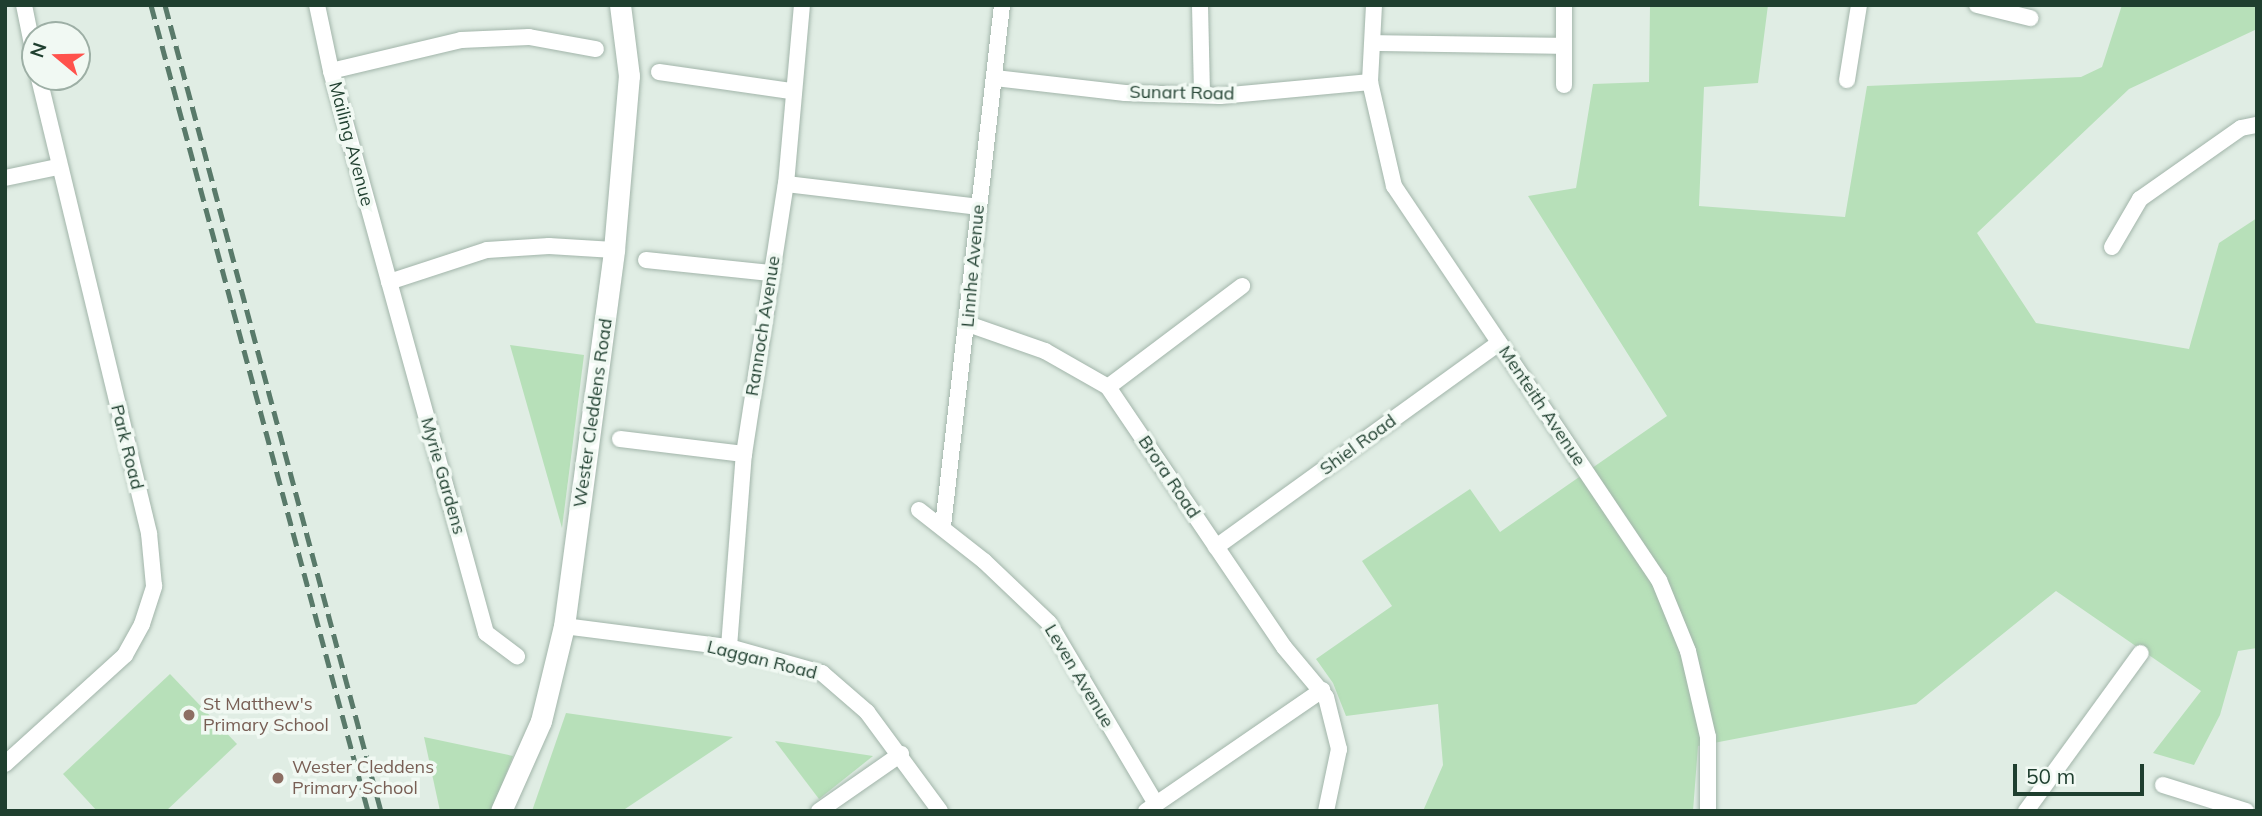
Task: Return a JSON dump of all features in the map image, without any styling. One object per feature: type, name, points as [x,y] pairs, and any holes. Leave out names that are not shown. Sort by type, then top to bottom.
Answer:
[{"type":"street","name":"Mailing Avenue","points":[[317,5],[331,71],[389,282]]},
{"type":"street","name":"Wester Cleddens Road","points":[[501,811],[541,720],[564,626],[614,250],[629,76],[620,5]]},
{"type":"street","name":"Rannoch Avenue","points":[[729,647],[744,454],[770,273],[786,184],[791,91],[802,5]]},
{"type":"street","name":"Linnhe Avenue","points":[[943,526],[968,324],[978,207],[1002,5]]},
{"type":"street","points":[[1200,5],[1202,95]]},
{"type":"street","name":"Menteith Avenue","points":[[1374,5],[1370,82],[1394,186],[1659,580],[1688,651],[1708,737],[1708,811]]},
{"type":"street","points":[[1564,5],[1564,85]]},
{"type":"street","points":[[1847,80],[1859,5]]},
{"type":"street","points":[[1977,5],[2030,18]]},
{"type":"street","points":[[331,71],[461,40],[529,37],[596,49]]},
{"type":"street","points":[[1373,43],[1563,46]]},
{"type":"street","points":[[659,72],[791,91]]},
{"type":"street","name":"Sunart Road","points":[[995,78],[1125,93],[1202,95],[1370,82]]},
{"type":"street","name":"Park Road","points":[[5,764],[125,655],[142,624],[154,586],[149,533],[57,167],[42,91]]},
{"type":"street","points":[[2112,247],[2140,199],[2241,128],[2257,125]]},
{"type":"street","points":[[5,178],[57,167]]},
{"type":"street","points":[[786,184],[978,207]]},
{"type":"street","points":[[389,282],[487,250],[549,246],[614,250]]},
{"type":"street","points":[[646,260],[770,273]]},
{"type":"street","name":"Myrie Gardens","points":[[389,282],[486,633],[517,656]]},
{"type":"street","points":[[1108,387],[1242,286]]},
{"type":"street","name":"Brora Road","points":[[968,324],[1045,351],[1108,387],[1284,647],[1322,690]]},
{"type":"street","name":"Shiel Road","points":[[1216,547],[1499,343]]},
{"type":"street","points":[[620,439],[744,454]]},
{"type":"street","name":"Leven Avenue","points":[[919,510],[943,526],[1048,623],[1151,807]]},
{"type":"street","name":"Laggan Road","points":[[564,626],[729,647],[822,673],[867,712],[901,754],[940,811]]},
{"type":"street","points":[[2026,811],[2141,653]]},
{"type":"street","points":[[1151,807],[1322,690],[1339,749],[1326,811]]},
{"type":"street","points":[[819,811],[901,754]]},
{"type":"street","points":[[2163,785],[2246,811]]},
{"type":"green space","points":[[1650,5],[1768,5],[1758,83],[1704,87],[1699,206],[1845,217],[1867,86],[2081,77],[2102,67],[2122,5],[2257,5],[2257,29],[2129,89],[1977,233],[2036,323],[2189,349],[2219,243],[2257,218],[2257,648],[2238,651],[2220,715],[2194,765],[2153,753],[2201,691],[2056,591],[1916,704],[1698,746],[1693,811],[1423,811],[1443,765],[1438,704],[1346,716],[1333,683],[1316,659],[1392,606],[1362,561],[1470,489],[1500,532],[1667,416],[1528,196],[1576,188],[1593,84],[1649,82]]},
{"type":"green space","points":[[510,345],[584,355],[562,528]]},
{"type":"green space","points":[[170,674],[237,744],[166,811],[97,811],[63,774]]},
{"type":"green space","points":[[566,713],[733,737],[622,811],[532,811]]},
{"type":"green space","points":[[424,737],[513,756],[492,811],[440,811]]},
{"type":"green space","points":[[775,741],[873,756],[819,799]]},
{"type":"railway","points":[[151,5],[368,811]]},
{"type":"railway","points":[[165,5],[381,811]]},
{"type":"place","name":"St Matthew's Primary School","points":[[189,715]]},
{"type":"place","name":"Wester Cleddens Primary School","points":[[278,778]]}]
